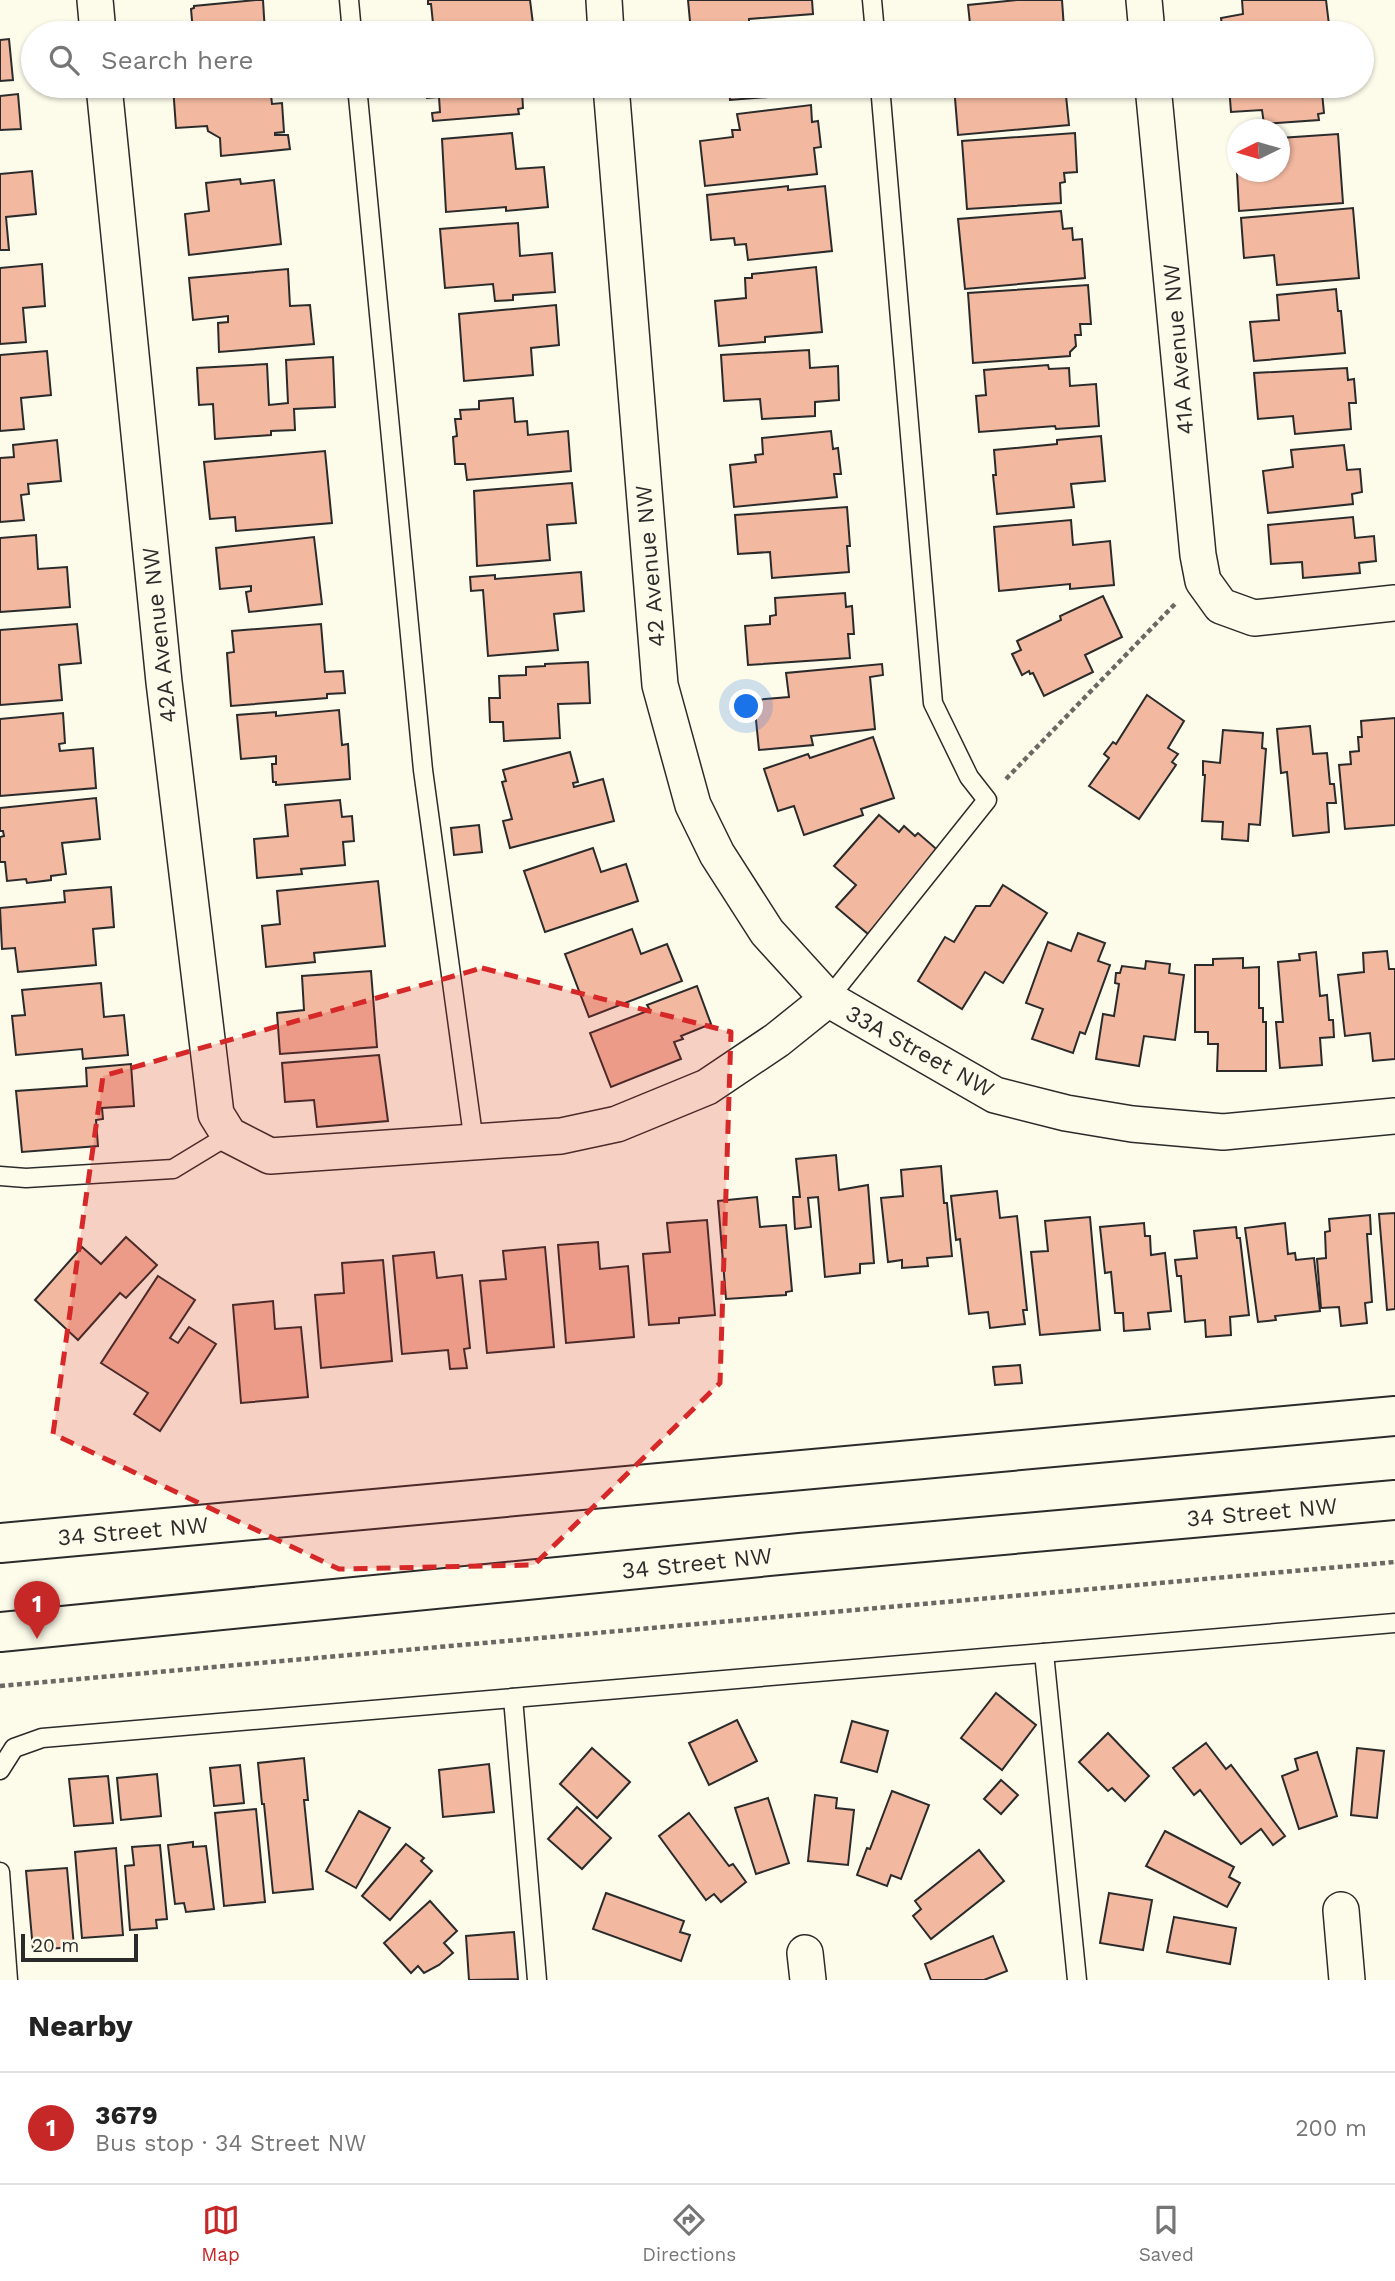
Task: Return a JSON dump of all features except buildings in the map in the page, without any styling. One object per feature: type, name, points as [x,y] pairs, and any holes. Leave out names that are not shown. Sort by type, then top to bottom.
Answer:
[{"type":"main road","name":"34 Street NW","points":[[0,1543],[1395,1416]]},
{"type":"main road","name":"34 Street NW","points":[[0,1632],[800,1553],[1395,1500]]},
{"type":"street","points":[[95,0],[98,21]]},
{"type":"street","points":[[604,0],[605,21]]},
{"type":"street","points":[[1144,0],[1146,21]]},
{"type":"street","name":"42A Avenue NW","points":[[105,98],[165,696],[216,1114],[229,1135]]},
{"type":"street","name":"42 Avenue NW","points":[[612,98],[660,685],[693,805],[717,854],[767,932],[828,999]]},
{"type":"street","name":"41A Avenue NW","points":[[1154,98],[1196,542],[1212,593]]},
{"type":"street","points":[[1212,593],[1254,618],[1395,603]]},
{"type":"street","name":"33A Street NW","points":[[229,1135],[270,1156],[561,1136],[617,1124],[707,1087],[778,1040],[828,999],[995,1095],[1066,1113],[1132,1124],[1223,1132],[1395,1116]]},
{"type":"street","points":[[1341,1910],[1347,1980]]},
{"type":"lane","points":[[349,0],[351,21]]},
{"type":"lane","points":[[872,0],[874,21]]},
{"type":"lane","points":[[359,98],[424,770],[474,1143]]},
{"type":"lane","points":[[828,999],[987,800],[969,777],[933,703],[881,98]]},
{"type":"lane","points":[[0,1176],[26,1178],[173,1169],[229,1135]]},
{"type":"lane","points":[[0,1769],[14,1748],[42,1738],[1395,1623]]},
{"type":"lane","points":[[1044,1653],[1077,1980]]},
{"type":"lane","points":[[513,1698],[537,1980]]},
{"type":"lane","points":[[0,1872],[8,1980]]},
{"type":"path","points":[[987,800],[1169,610],[1212,593]]},
{"type":"path","points":[[0,1686],[1395,1562]]},
{"type":"highlighted area","points":[[482,968],[731,1032],[720,1383],[534,1565],[339,1569],[53,1434],[103,1076]]},
{"type":"place","name":"3679","points":[[37,1639]]}]
